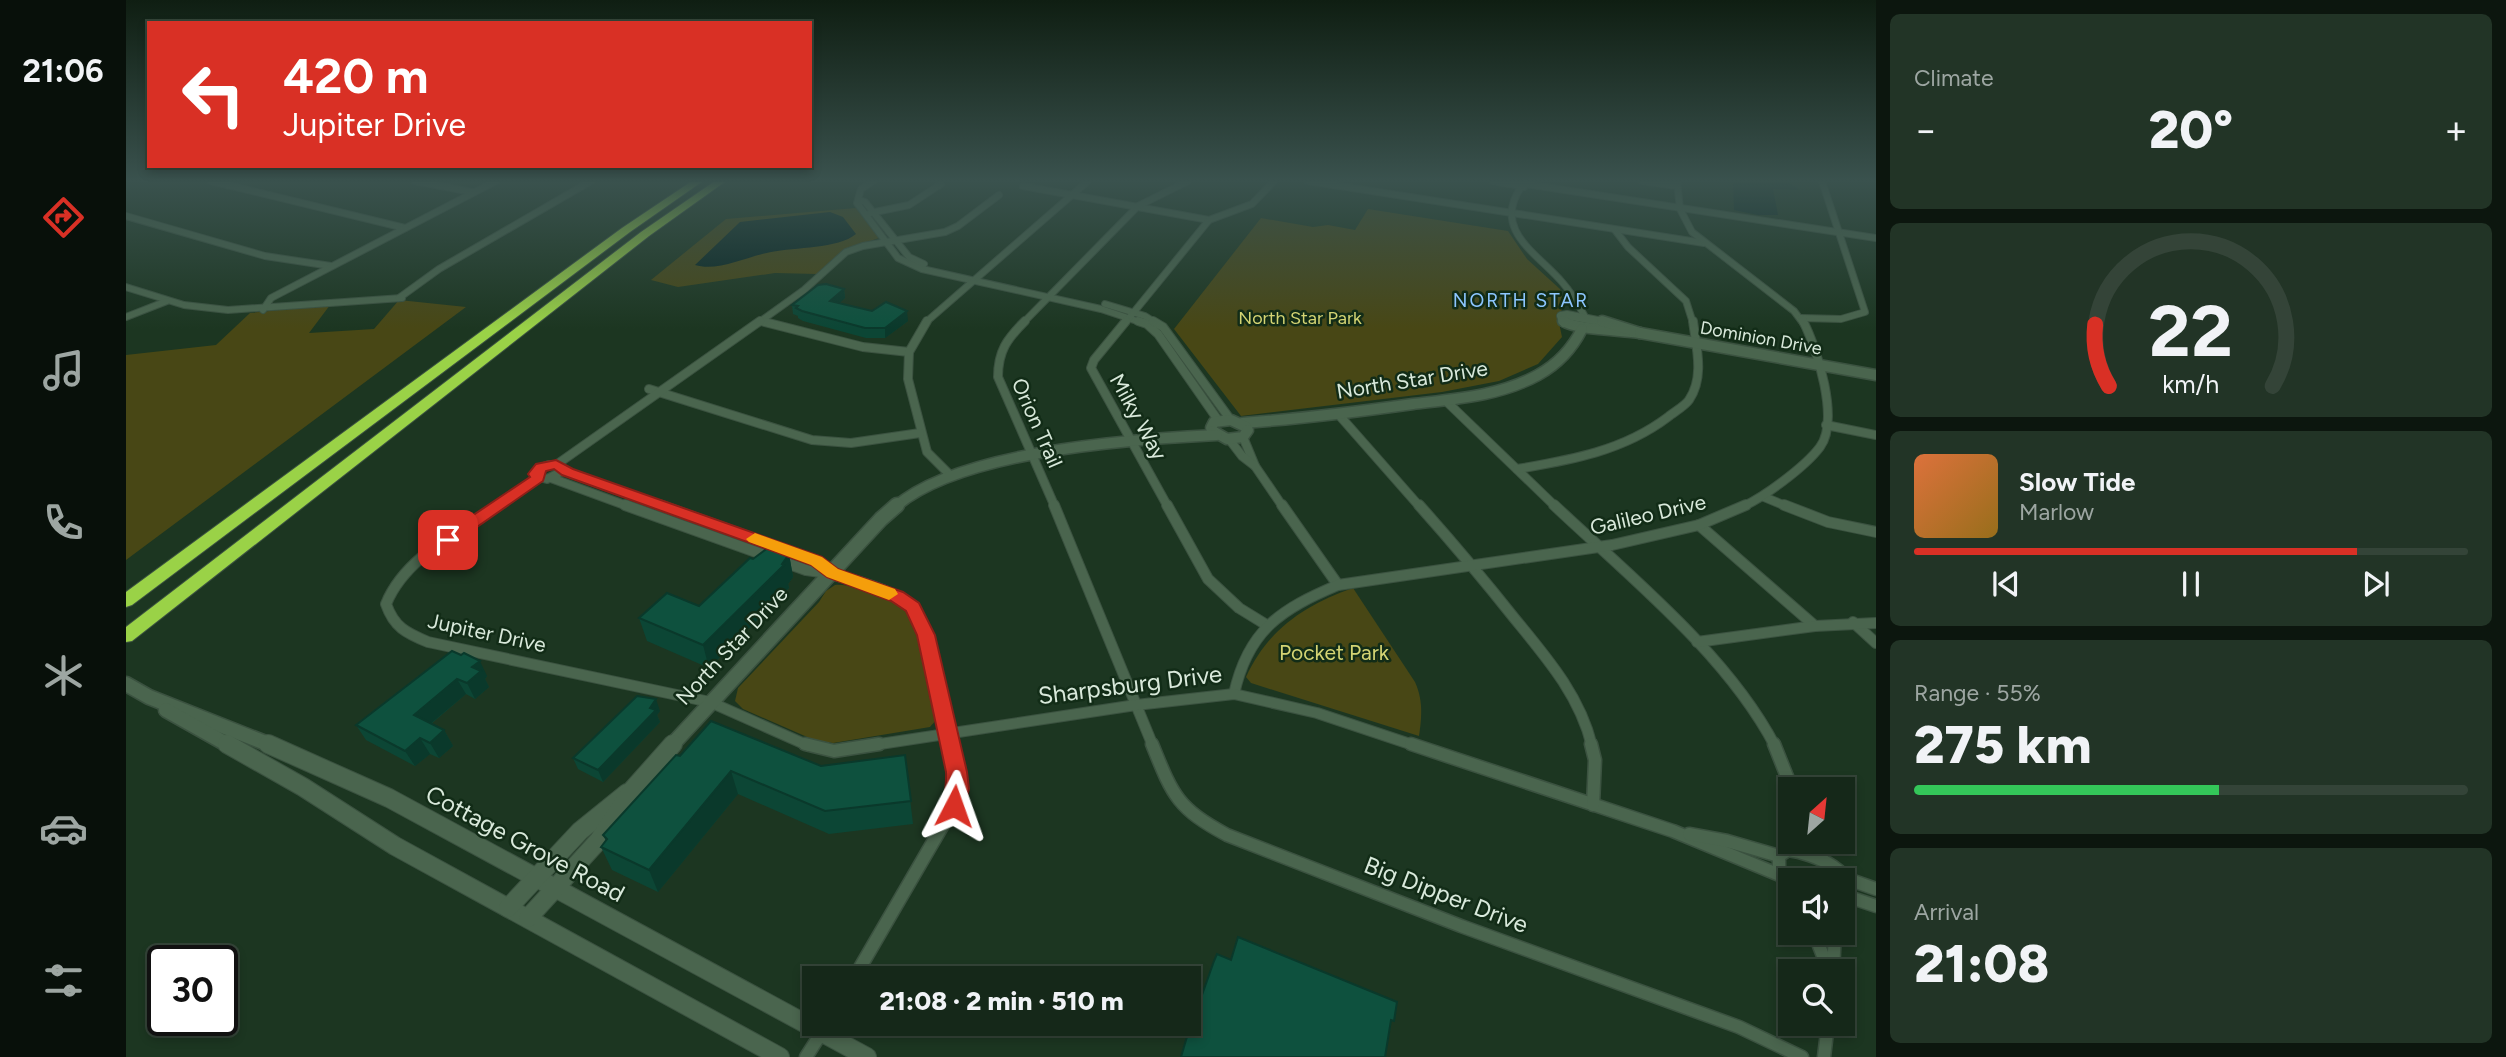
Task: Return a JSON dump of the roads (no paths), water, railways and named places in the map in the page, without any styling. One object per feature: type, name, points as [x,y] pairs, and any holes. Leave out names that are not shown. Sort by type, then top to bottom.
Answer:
[{"type":"highway","points":[[126,601],[627,230]]},
{"type":"highway","points":[[126,636],[650,230]]},
{"type":"main road","points":[[1573,343],[1568,325],[1560,318],[1569,313],[1584,315],[1594,324]]},
{"type":"main road","points":[[1229,439],[1230,428]]},
{"type":"main road","name":"Cottage Grove Road","points":[[149,697],[340,775],[388,798],[536,879]]},
{"type":"main road","name":"North Star Drive","points":[[508,908],[536,879]]},
{"type":"street","points":[[176,230],[265,256],[332,267]]},
{"type":"street","points":[[263,310],[271,298],[401,230]]},
{"type":"street","points":[[126,287],[201,309],[263,310],[400,298],[439,269],[506,230]]},
{"type":"street","points":[[880,230],[898,258],[908,265],[1052,295],[1155,321],[1167,331],[1255,466],[1338,585]]},
{"type":"street","points":[[887,230],[909,257],[919,263],[976,279]]},
{"type":"street","points":[[551,478],[559,467],[660,392],[812,285],[846,252],[949,230]]},
{"type":"street","points":[[949,474],[927,452],[920,433],[908,379],[909,352],[925,323],[1031,230]]},
{"type":"street","name":"Orion Trail","points":[[1114,230],[1008,338],[999,357],[998,377],[1034,456],[1136,705]]},
{"type":"street","name":"Milky Way","points":[[1201,230],[1094,360],[1091,368],[1208,579],[1239,608],[1265,624]]},
{"type":"street","points":[[1516,230],[1563,283],[1584,315]]},
{"type":"street","points":[[1517,469],[1574,460],[1625,444],[1657,425],[1689,400],[1699,368],[1697,343],[1686,301],[1628,247],[1615,230]]},
{"type":"street","points":[[1617,230],[1704,243]]},
{"type":"street","name":"Galileo Drive","points":[[1234,694],[1239,667],[1265,624],[1301,600],[1338,585],[1599,546],[1699,525],[1764,498],[1821,446],[1828,407],[1812,339],[1801,318],[1704,243],[1693,230]]},
{"type":"street","points":[[1822,230],[1876,238]]},
{"type":"street","points":[[1801,318],[1834,321],[1865,312],[1840,233]]},
{"type":"street","points":[[126,317],[167,300]]},
{"type":"street","points":[[1569,313],[1575,300]]},
{"type":"street","points":[[1132,314],[1158,334],[1230,428]]},
{"type":"street","points":[[761,321],[863,347],[909,352]]},
{"type":"street","name":"Dominion Drive","points":[[1568,325],[1582,328],[1594,324],[1876,376]]},
{"type":"street","name":"North Star Drive","points":[[528,918],[599,840],[633,789],[710,702],[893,507],[907,496],[949,474],[991,462],[1230,428],[1264,429],[1284,421],[1490,393],[1530,379],[1555,365],[1582,328]]},
{"type":"street","points":[[649,389],[812,440],[851,443],[920,433]]},
{"type":"street","points":[[1446,401],[1599,546],[1735,683],[1756,713],[1780,756],[1788,777]]},
{"type":"street","points":[[1339,415],[1472,565],[1559,674],[1586,722],[1595,760],[1593,805]]},
{"type":"street","points":[[1826,425],[1876,435]]},
{"type":"street","points":[[1229,439],[1242,456],[1255,466]]},
{"type":"street","points":[[832,573],[817,561],[559,467],[541,467],[535,474],[538,478],[551,478],[806,570],[832,573],[897,597],[913,608],[926,635],[948,733],[957,781],[954,806],[860,966]]},
{"type":"street","name":"Jupiter Drive","points":[[538,478],[408,568],[392,589],[386,604],[391,618],[403,632],[428,642],[710,702]]},
{"type":"street","points":[[1764,498],[1828,522],[1876,532]]},
{"type":"street","points":[[1699,525],[1815,626]]},
{"type":"street","points":[[1853,622],[1876,643]]},
{"type":"street","points":[[1697,642],[1815,626],[1876,622]]},
{"type":"street","name":"Cottage Grove Road","points":[[126,684],[190,725],[303,787],[395,845],[780,1057]]},
{"type":"street","name":"Sharpsburg Drive","points":[[710,702],[825,751],[864,749],[948,733],[1136,705],[1234,694],[1317,713],[1674,831],[1778,877]]},
{"type":"street","name":"Big Dipper Drive","points":[[1136,705],[1171,790],[1195,817],[1227,835],[1461,926],[1739,1027],[1802,1057]]},
{"type":"street","name":"North Star Drive","points":[[536,879],[580,831],[633,789]]},
{"type":"street","name":"Sharpsburg Drive","points":[[1674,831],[1727,841],[1779,856]]},
{"type":"street","points":[[1779,868],[1779,856],[1782,854]]},
{"type":"street","points":[[1813,854],[1834,868]]},
{"type":"street","points":[[1820,854],[1822,858]]},
{"type":"street","name":"Cottage Grove Road","points":[[536,879],[802,1017]]},
{"type":"street","points":[[1855,882],[1876,889]]},
{"type":"street","points":[[1855,902],[1876,906]]},
{"type":"street","points":[[806,1057],[819,1036]]},
{"type":"street","name":"Cottage Grove Road","points":[[836,1036],[867,1057]]},
{"type":"street","points":[[1824,1057],[1827,1036]]},
{"type":"water","points":[[731,230],[853,230],[856,234],[828,245],[771,252],[723,265],[695,265]]},
{"type":"district","name":"NORTH STAR","points":[[1521,300]]},
{"type":"park label","name":"North Star Park","points":[[1300,318]]},
{"type":"park label","name":"Pocket Park","points":[[1334,653]]}]
